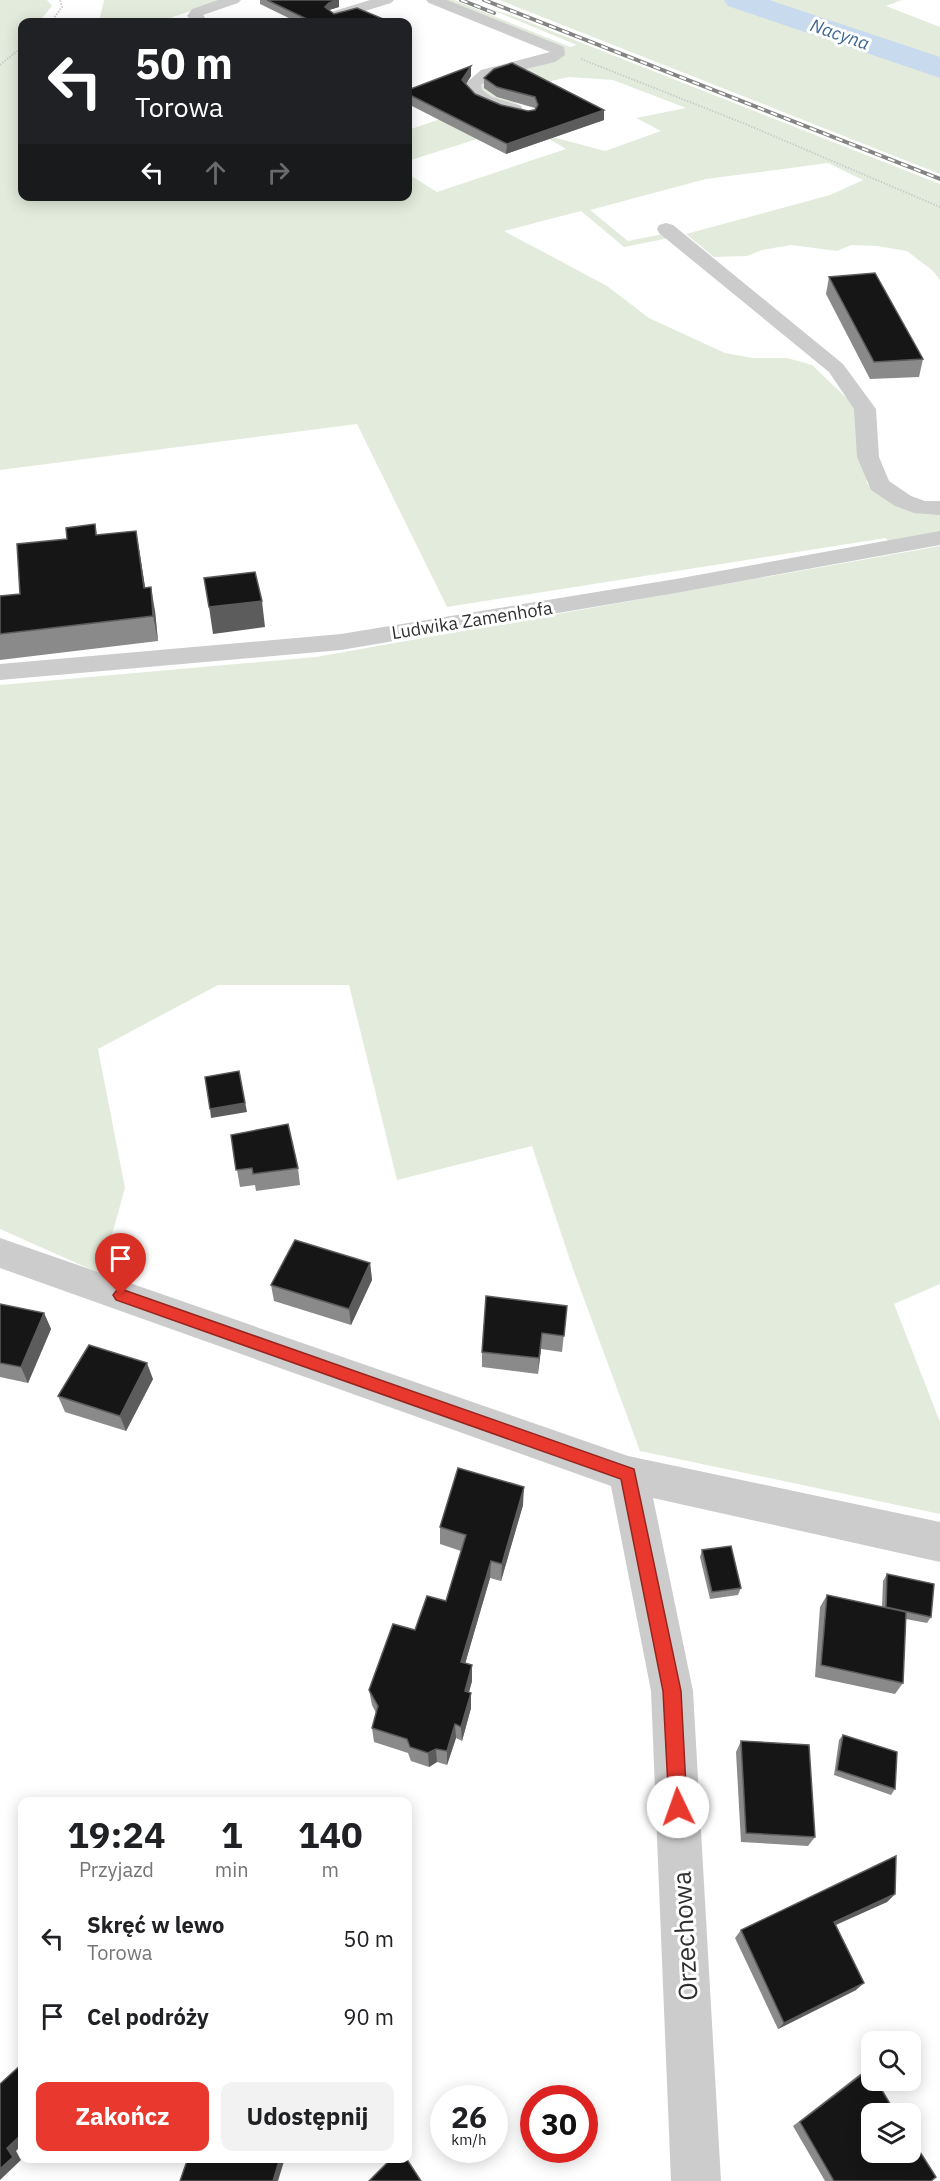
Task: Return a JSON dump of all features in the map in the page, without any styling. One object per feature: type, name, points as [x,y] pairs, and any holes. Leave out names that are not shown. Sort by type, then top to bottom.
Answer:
[{"type":"street","points":[[197,18],[195,16],[197,12],[232,0]]},
{"type":"street","points":[[336,15],[386,0]]},
{"type":"street","points":[[435,0],[558,50],[557,55],[484,74],[473,84],[472,90],[475,94],[486,101],[528,114]]},
{"type":"street","points":[[666,229],[836,368],[865,409],[868,457],[879,485],[922,508],[940,508]]},
{"type":"street","name":"Ludwika Zamenhofa","points":[[0,672],[340,642],[676,586],[940,538]]},
{"type":"street","points":[[0,1253],[628,1474],[940,1542]]},
{"type":"street","name":"Orzechowa","points":[[628,1474],[672,1691],[696,2181]]},
{"type":"path","points":[[54,18],[62,7],[60,0]]},
{"type":"path","points":[[0,65],[18,50]]},
{"type":"path","points":[[557,55],[591,61],[940,207]]},
{"type":"green space","points":[[0,0],[47,0],[52,6],[42,18],[18,18],[18,49],[16,52],[18,53],[18,201],[412,201],[412,176],[437,192],[566,149],[541,134],[605,151],[661,131],[636,118],[686,108],[613,80],[569,77],[498,93],[523,107],[494,102],[480,92],[480,83],[563,52],[439,0],[454,0],[570,47],[577,45],[490,9],[511,15],[940,184],[940,280],[933,271],[907,251],[851,245],[837,251],[791,245],[762,250],[747,256],[714,257],[686,234],[830,195],[863,180],[828,163],[706,179],[590,210],[628,241],[663,234],[669,238],[624,247],[581,211],[504,231],[607,286],[649,318],[725,353],[753,358],[787,358],[812,365],[859,410],[867,484],[899,508],[940,510],[940,533],[890,543],[886,538],[447,607],[357,424],[0,470]]},
{"type":"green space","points":[[104,0],[223,0],[170,18],[100,18]]},
{"type":"green space","points":[[499,0],[733,0],[940,70],[940,174]]},
{"type":"green space","points":[[746,0],[902,0],[886,6],[940,27],[940,65]]},
{"type":"green space","points":[[482,105],[524,124],[412,160],[412,129]]},
{"type":"green space","points":[[940,546],[940,1284],[894,1304],[940,1422],[940,1514],[640,1451],[573,1269],[532,1146],[397,1180],[349,985],[218,985],[98,1049],[125,1188],[101,1274],[0,1229],[0,685],[316,657]]},
{"type":"building","points":[[267,0],[337,0],[325,7],[334,14],[357,8],[381,18],[305,18]]},
{"type":"building","points":[[512,63],[604,110],[507,144],[412,96],[412,88],[471,66],[462,80],[475,94],[501,105],[528,111],[535,110],[538,105],[535,97],[497,87],[484,78],[494,69]]},
{"type":"building","points":[[875,273],[923,359],[874,362],[829,277]]},
{"type":"building","points":[[95,524],[96,535],[136,531],[144,588],[151,587],[153,616],[0,634],[0,596],[20,594],[17,544],[67,539],[66,528]]},
{"type":"building","points":[[255,572],[262,601],[209,607],[204,578]]},
{"type":"building","points":[[239,1071],[245,1103],[210,1109],[205,1077]]},
{"type":"building","points":[[288,1124],[298,1168],[253,1174],[252,1168],[236,1170],[231,1135]]},
{"type":"building","points":[[295,1240],[370,1263],[349,1309],[271,1285]]},
{"type":"building","points":[[486,1296],[567,1306],[564,1336],[542,1333],[539,1358],[482,1352]]},
{"type":"building","points":[[0,1304],[44,1313],[21,1367],[0,1363]]},
{"type":"building","points":[[89,1345],[147,1363],[120,1416],[58,1396]]},
{"type":"building","points":[[458,1468],[524,1487],[502,1564],[491,1561],[461,1662],[472,1665],[465,1691],[471,1693],[461,1727],[455,1724],[447,1751],[436,1749],[428,1753],[410,1747],[407,1739],[372,1728],[378,1706],[369,1690],[393,1624],[415,1630],[427,1596],[446,1601],[466,1535],[440,1527]]},
{"type":"building","points":[[731,1546],[741,1588],[712,1592],[702,1550]]},
{"type":"building","points":[[887,1574],[934,1584],[931,1617],[886,1607]]},
{"type":"building","points":[[827,1595],[906,1612],[903,1683],[821,1665]]},
{"type":"building","points":[[843,1735],[897,1752],[895,1789],[837,1770]]},
{"type":"building","points":[[741,1741],[809,1745],[815,1837],[746,1833]]},
{"type":"building","points":[[896,1856],[895,1894],[834,1922],[864,1983],[784,2023],[741,1930]]},
{"type":"building","points":[[18,2068],[18,2138],[7,2148],[13,2157],[0,2169],[0,2084]]},
{"type":"building","points":[[861,2075],[861,2091],[882,2091],[890,2103],[861,2103],[861,2163],[921,2163],[921,2153],[936,2177],[931,2181],[834,2181],[800,2122]]},
{"type":"building","points":[[186,2163],[278,2163],[273,2181],[180,2181]]},
{"type":"building","points":[[387,2163],[409,2163],[421,2181],[369,2181]]},
{"type":"waterway","name":"Nacyna","points":[[739,0],[940,68]]},
{"type":"railway","points":[[461,0],[494,13]]},
{"type":"railway","points":[[484,0],[940,179]]},
{"type":"route","points":[[121,1295],[628,1474],[672,1691],[678,1807]]}]
